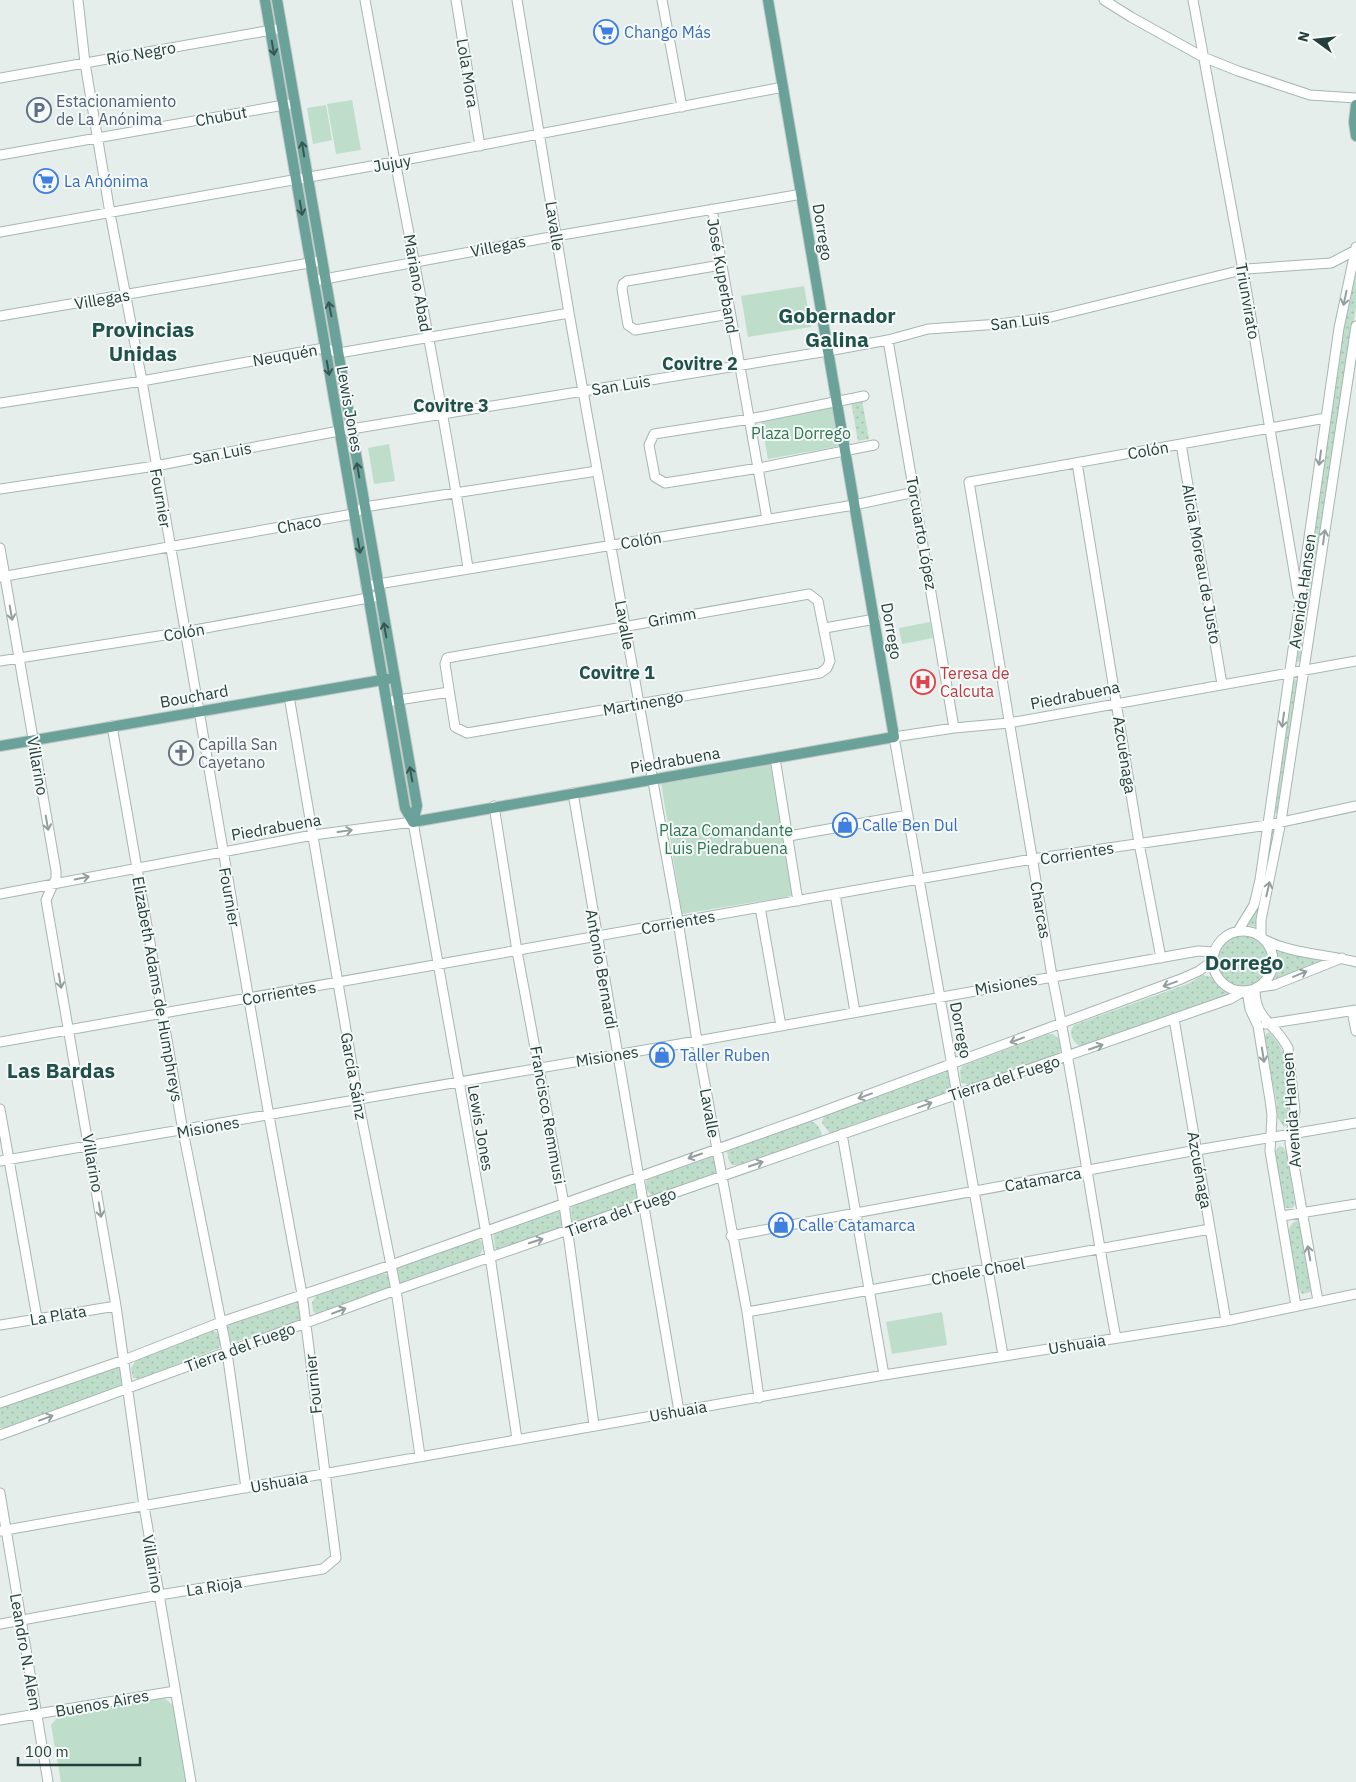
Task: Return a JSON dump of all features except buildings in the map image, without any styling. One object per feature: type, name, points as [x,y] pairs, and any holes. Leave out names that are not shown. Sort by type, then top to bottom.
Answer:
[{"type":"main road","name":"Lewis Jones","points":[[265,0],[405,808],[413,822]]},
{"type":"main road","name":"Lewis Jones","points":[[277,0],[321,261],[339,353],[393,678],[417,806],[413,822]]},
{"type":"main road","name":"Dorrego","points":[[768,0],[894,737]]},
{"type":"main road","points":[[1356,105],[1356,136]]},
{"type":"main road","name":"Bouchard","points":[[0,746],[198,710],[393,678]]},
{"type":"main road","name":"Piedrabuena","points":[[413,822],[494,806],[894,737]]},
{"type":"street","name":"Fournier","points":[[78,0],[85,63],[110,213],[142,381],[222,853],[307,1323],[324,1474],[336,1558]]},
{"type":"street","name":"Mariano Abad","points":[[365,0],[394,162],[416,262],[428,338],[457,491],[468,568]]},
{"type":"street","name":"Lola Mora","points":[[456,0],[480,146]]},
{"type":"street","name":"Lavalle","points":[[516,0],[569,314],[653,779],[716,1148],[723,1176],[731,1236],[746,1312],[759,1398]]},
{"type":"street","points":[[662,0],[682,107]]},
{"type":"street","points":[[1104,0],[1130,17],[1203,56],[1238,71],[1302,93],[1356,98]]},
{"type":"street","name":"Triunvirato","points":[[1193,0],[1243,270],[1300,603]]},
{"type":"street","name":"Río Negro","points":[[0,78],[282,28]]},
{"type":"street","name":"Jujuy","points":[[0,232],[540,135],[783,87]]},
{"type":"street","name":"Chubut","points":[[0,155],[295,104]]},
{"type":"street","name":"Villegas","points":[[314,281],[556,236],[802,194]]},
{"type":"street","name":"José Kuperband","points":[[712,209],[768,519]]},
{"type":"street","name":"San Luis","points":[[0,489],[155,466],[339,431],[351,431],[828,351],[888,340],[928,329],[1000,324],[1068,314],[1243,270],[1330,263],[1356,249]]},
{"type":"street","name":"Avenida Hansen","points":[[1238,931],[1254,905],[1260,880],[1339,328],[1356,249]]},
{"type":"street","name":"Villegas","points":[[0,316],[321,261]]},
{"type":"street","points":[[721,265],[627,281],[622,289],[628,325],[635,330],[730,314]]},
{"type":"street","name":"Neuquén","points":[[0,403],[142,381],[324,348],[339,353],[569,314]]},
{"type":"street","name":"Avenida Hansen","points":[[1263,938],[1261,920],[1281,821],[1356,326]]},
{"type":"street","name":"Torcuarto López","points":[[888,340],[916,492],[954,728]]},
{"type":"street","points":[[864,396],[750,419],[654,434],[650,438],[649,445],[655,476],[659,481],[665,483],[759,468],[874,445]]},
{"type":"street","name":"Colón","points":[[969,482],[1326,418]]},
{"type":"street","name":"Alicia Moreau de Justo","points":[[1181,444],[1222,684]]},
{"type":"street","name":"Azcuénaga","points":[[1077,463],[1139,843],[1161,958]]},
{"type":"street","name":"Chaco","points":[[2,576],[353,514],[364,507],[457,491],[597,471]]},
{"type":"street","name":"Charcas","points":[[969,482],[1052,976],[1069,1056],[1086,1171],[1116,1338]]},
{"type":"street","name":"Colón","points":[[366,586],[854,505],[916,492]]},
{"type":"street","name":"Villarino","points":[[0,548],[2,576],[19,658],[56,871],[56,878],[46,900],[90,1146],[129,1388],[144,1506],[191,1782]]},
{"type":"street","name":"Grimm","points":[[449,692],[445,664],[447,658],[625,625],[809,594],[818,601],[825,628]]},
{"type":"street","name":"Colón","points":[[0,661],[184,632],[379,596]]},
{"type":"street","points":[[825,628],[875,619]]},
{"type":"street","name":"Martinengo","points":[[449,692],[455,727],[460,732],[466,733],[639,704],[820,672],[827,668],[830,661],[825,628]]},
{"type":"street","name":"Piedrabuena","points":[[894,737],[954,728],[1009,723],[1356,661]]},
{"type":"street","points":[[386,702],[449,692]]},
{"type":"street","name":"García Sáinz","points":[[289,696],[358,1100],[396,1290],[420,1456]]},
{"type":"street","name":"Elizabeth Adams de Humphreys","points":[[112,726],[183,1131],[227,1352],[246,1488]]},
{"type":"street","name":"Dorrego","points":[[894,737],[1003,1355]]},
{"type":"street","points":[[775,758],[798,901]]},
{"type":"street","name":"Antonio Bernardi","points":[[573,793],[596,936],[679,1411]]},
{"type":"street","name":"Francisco Remmusi","points":[[494,806],[517,950],[564,1204],[594,1425]]},
{"type":"street","name":"Corrientes","points":[[0,1042],[1032,859],[1268,825],[1356,806]]},
{"type":"street","points":[[789,836],[908,815]]},
{"type":"street","name":"Piedrabuena","points":[[0,894],[313,835],[413,822]]},
{"type":"street","name":"Lewis Jones","points":[[413,822],[490,1256],[517,1440]]},
{"type":"street","points":[[835,894],[855,1012]]},
{"type":"street","points":[[760,907],[781,1026]]},
{"type":"street","points":[[1342,958],[1274,985],[1251,990],[1236,990],[1222,983],[1217,977],[1213,956],[1223,938],[1238,931],[1246,930],[1287,949],[1342,958],[1356,962]]},
{"type":"street","points":[[1251,990],[1270,974],[1273,965],[1273,956],[1263,938]]},
{"type":"street","name":"Misiones","points":[[5,1160],[269,1116],[1198,951],[1213,956]]},
{"type":"street","name":"Tierra del Fuego","points":[[0,1403],[124,1360],[221,1322],[564,1204],[1062,1024],[1182,979],[1199,971],[1213,956]]},
{"type":"street","name":"Avenida Hansen","points":[[1251,990],[1257,1010],[1270,1023],[1288,1048],[1294,1111],[1290,1135],[1318,1301]]},
{"type":"street","name":"Avenida Hansen","points":[[1251,990],[1250,1009],[1258,1026],[1272,1115],[1270,1151],[1296,1306]]},
{"type":"street","name":"Tierra del Fuego","points":[[0,1435],[490,1256],[568,1231],[643,1203],[1069,1056],[1251,990]]},
{"type":"street","points":[[1258,1026],[1354,1011],[1356,1031]]},
{"type":"street","name":"Azcuénaga","points":[[1174,1019],[1226,1321]]},
{"type":"street","points":[[0,1109],[5,1160],[37,1318]]},
{"type":"street","name":"Catamarca","points":[[731,1236],[1197,1150],[1356,1124]]},
{"type":"street","points":[[842,1134],[884,1375]]},
{"type":"street","points":[[1282,1216],[1356,1204]]},
{"type":"street","name":"Choele Choel","points":[[746,1312],[1210,1229]]},
{"type":"street","name":"Ushuaia","points":[[3,1531],[884,1375],[1226,1321],[1356,1294]]},
{"type":"street","name":"La Plata","points":[[0,1325],[116,1306]]},
{"type":"street","name":"Leandro N. Alem","points":[[0,1493],[3,1531],[48,1782]]},
{"type":"street","name":"La Rioja","points":[[0,1624],[159,1595],[323,1569],[336,1558]]},
{"type":"street","name":"Buenos Aires","points":[[0,1720],[175,1691]]},
{"type":"green space","points":[[276,41],[280,41],[289,93],[285,94]]},
{"type":"green space","points":[[352,100],[361,150],[336,154],[327,104]]},
{"type":"green space","points":[[326,105],[332,140],[313,144],[307,108]]},
{"type":"green space","points":[[293,116],[302,167],[298,168],[289,117]]},
{"type":"green space","points":[[306,189],[317,250],[313,251],[301,190]]},
{"type":"green space","points":[[1356,261],[1356,307],[1301,661],[1297,662],[1338,362]]},
{"type":"green space","points":[[804,286],[811,327],[748,337],[741,296]]},
{"type":"green space","points":[[323,290],[332,342],[328,343],[319,291]]},
{"type":"green space","points":[[335,363],[345,418],[341,418],[331,364]]},
{"type":"green space","points":[[862,400],[869,439],[858,441],[851,402]]},
{"type":"green space","name":"Plaza Dorrego","points":[[833,407],[840,446],[768,459],[761,421]]},
{"type":"green space","points":[[345,441],[349,441],[360,501],[356,502]]},
{"type":"green space","points":[[389,444],[395,481],[374,484],[368,448]]},
{"type":"green space","points":[[363,519],[373,574],[368,575],[358,520]]},
{"type":"green space","points":[[378,608],[388,663],[384,664],[374,609]]},
{"type":"green space","points":[[930,622],[933,638],[902,644],[899,628]]},
{"type":"green space","points":[[1296,679],[1298,681],[1279,813],[1274,813],[1292,682]]},
{"type":"green space","points":[[393,716],[397,716],[413,807],[409,808]]},
{"type":"green space","name":"Plaza Comandante Luis Piedrabuena","points":[[771,764],[792,896],[682,914],[661,782]]},
{"type":"green space","points":[[1278,826],[1257,927],[1246,925],[1258,904],[1272,828]]},
{"type":"green space","points":[[1243,936],[1253,938],[1261,944],[1267,952],[1269,962],[1267,972],[1261,980],[1253,986],[1243,988],[1233,986],[1225,980],[1219,972],[1217,962],[1219,952],[1225,944],[1233,938]]},
{"type":"green space","points":[[1272,946],[1336,960],[1267,983],[1275,960]]},
{"type":"green space","points":[[1203,975],[1211,977],[1230,994],[1080,1046],[1073,1039],[1071,1031],[1074,1025],[1190,983]]},
{"type":"green space","points":[[1269,1032],[1281,1048],[1288,1078],[1290,1109],[1288,1125],[1284,1127],[1276,1115],[1277,1104],[1264,1040]]},
{"type":"green space","points":[[1048,1034],[1053,1034],[1060,1040],[1061,1052],[1057,1055],[971,1086],[961,1082],[960,1071],[962,1066]]},
{"type":"green space","points":[[946,1072],[951,1072],[954,1077],[947,1093],[831,1135],[822,1123],[824,1116]]},
{"type":"green space","points":[[811,1121],[821,1131],[822,1136],[819,1139],[740,1165],[732,1165],[729,1161],[727,1152],[729,1149]]},
{"type":"green space","points":[[1280,1146],[1284,1148],[1287,1154],[1295,1205],[1292,1208],[1286,1208],[1282,1203],[1274,1152]]},
{"type":"green space","points":[[716,1155],[718,1171],[714,1175],[653,1196],[647,1191],[646,1182],[648,1178]]},
{"type":"green space","points":[[636,1182],[641,1198],[638,1201],[572,1224],[571,1206]]},
{"type":"green space","points":[[561,1209],[566,1219],[559,1229],[498,1250],[495,1248],[493,1232]]},
{"type":"green space","points":[[1296,1221],[1299,1221],[1311,1292],[1302,1294],[1294,1273],[1289,1244],[1289,1229]]},
{"type":"green space","points":[[476,1238],[481,1241],[483,1248],[479,1257],[401,1285],[397,1282],[395,1271],[398,1267]]},
{"type":"green space","points":[[382,1273],[389,1275],[390,1288],[317,1315],[313,1311],[312,1302],[317,1295]]},
{"type":"green space","points":[[300,1300],[302,1317],[299,1321],[229,1344],[226,1330],[229,1324]]},
{"type":"green space","points":[[942,1312],[947,1345],[892,1354],[886,1322]]},
{"type":"green space","points":[[212,1331],[219,1333],[221,1341],[219,1348],[140,1379],[133,1378],[131,1368],[136,1360]]},
{"type":"green space","points":[[115,1367],[120,1369],[123,1376],[124,1382],[122,1387],[6,1428],[0,1428],[0,1408]]},
{"type":"green space","points":[[164,1698],[174,1706],[187,1782],[61,1782],[51,1725],[58,1717]]},
{"type":"place","name":"Chango Más","points":[[606,32]]},
{"type":"place","name":"Estacionamiento de La Anónima","points":[[39,110]]},
{"type":"place","name":"La Anónima","points":[[46,181]]},
{"type":"place","name":"Teresa de Calcuta","points":[[923,682]]},
{"type":"place","name":"Capilla San Cayetano","points":[[181,753]]},
{"type":"place","name":"Calle Ben Dul","points":[[845,825]]},
{"type":"place","name":"Taller Ruben","points":[[662,1055]]},
{"type":"place","name":"Calle Catamarca","points":[[781,1225]]},
{"type":"district","name":"Gobernador Galina","points":[[837,327]]},
{"type":"district","name":"Provincias Unidas","points":[[143,341]]},
{"type":"district","name":"Covitre 2","points":[[700,363]]},
{"type":"district","name":"Covitre 3","points":[[451,405]]},
{"type":"district","name":"Covitre 1","points":[[617,672]]},
{"type":"district","name":"Dorrego","points":[[1244,962]]},
{"type":"district","name":"Las Bardas","points":[[61,1070]]}]
